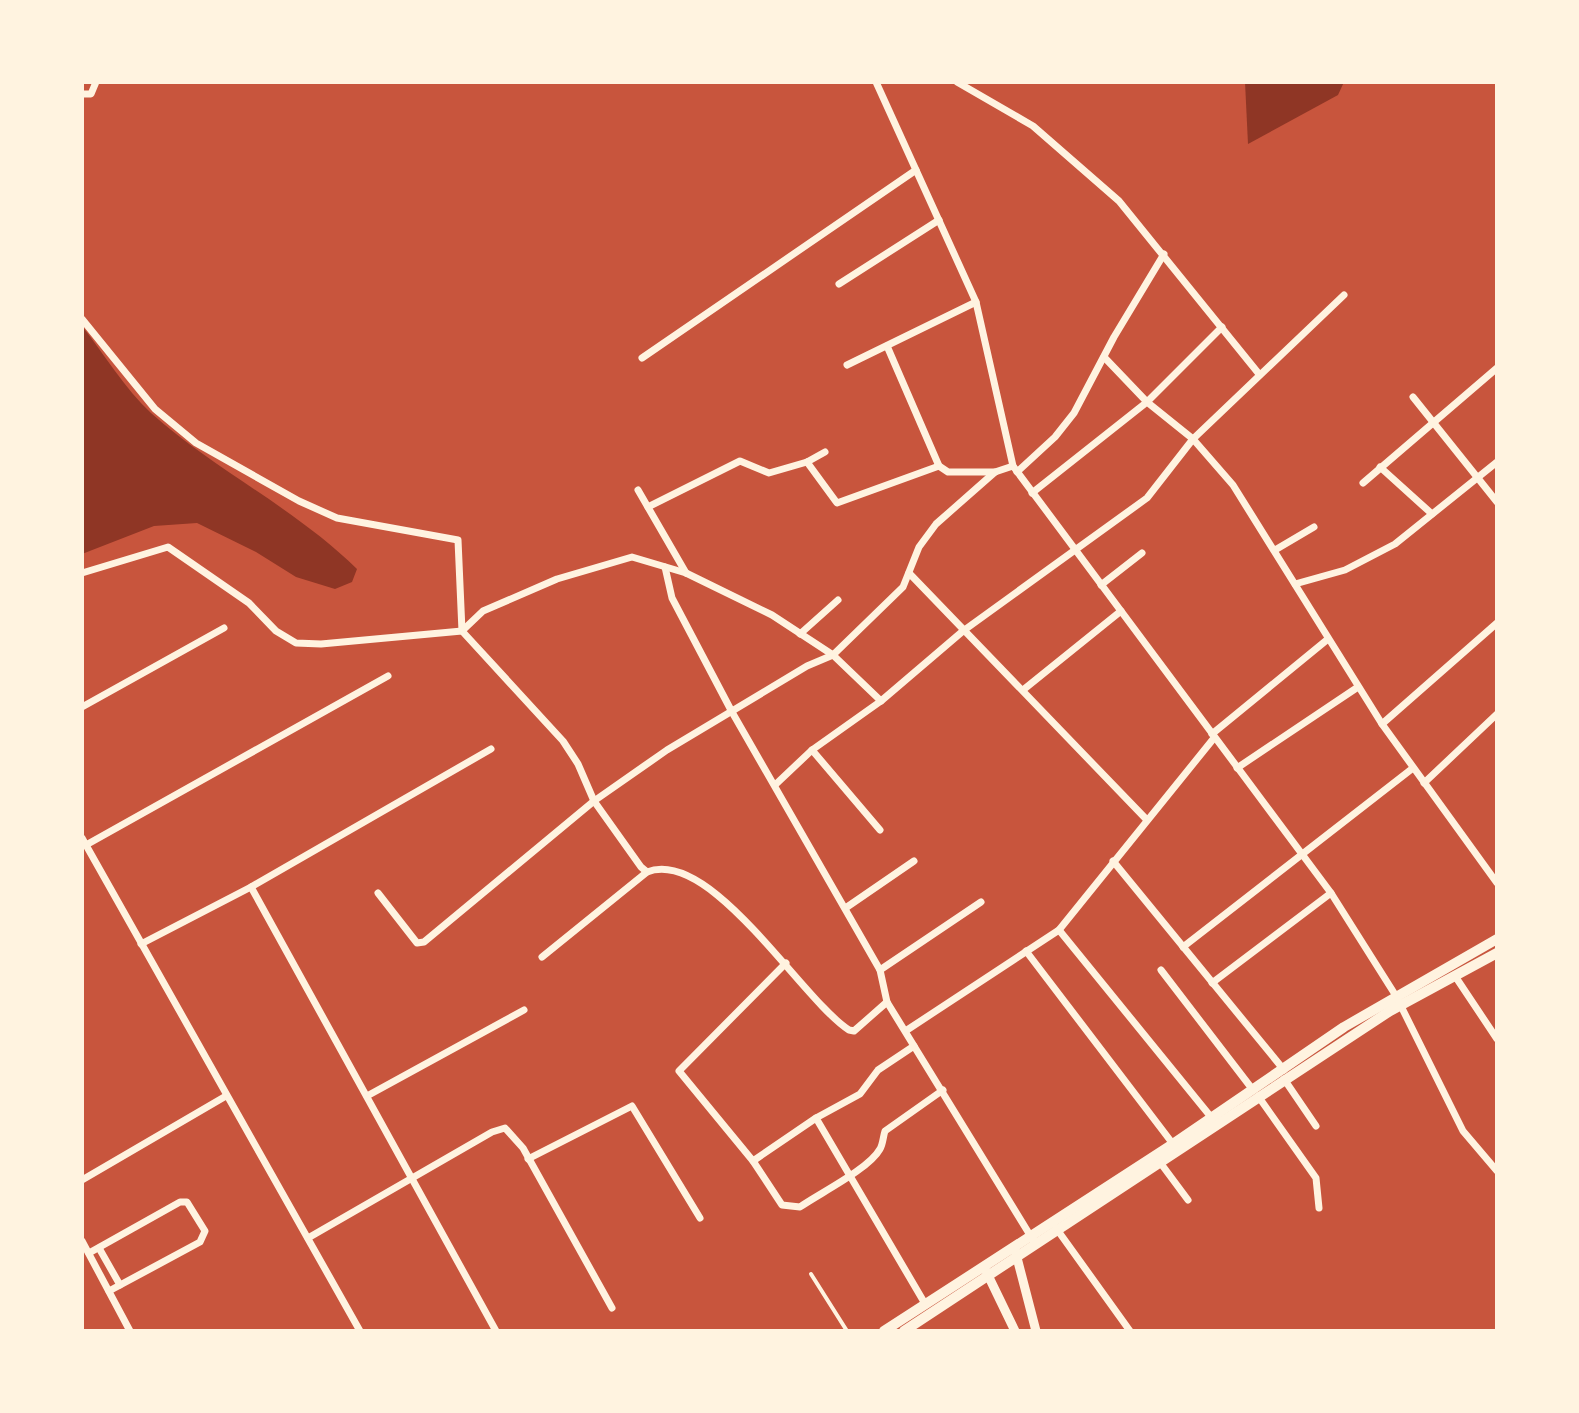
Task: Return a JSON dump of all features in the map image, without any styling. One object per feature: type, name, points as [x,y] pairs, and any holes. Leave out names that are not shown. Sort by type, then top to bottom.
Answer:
[{"type":"main road","points":[[904,1331],[1016,1252],[1037,1245],[1058,1231],[1255,1093],[1497,939]]},
{"type":"main road","points":[[1398,1001],[1497,953]]},
{"type":"main road","points":[[1016,1252],[1030,1234],[1050,1220],[1211,1117],[1255,1093]]},
{"type":"main road","points":[[884,1331],[924,1302],[986,1272]]},
{"type":"street","points":[[82,94],[91,94],[96,82]]},
{"type":"street","points":[[876,82],[976,302],[1015,469],[1331,893],[1398,1001],[1463,1131],[1497,1171]]},
{"type":"street","points":[[957,82],[1033,126],[1119,201],[1259,374]]},
{"type":"street","points":[[642,358],[916,170]]},
{"type":"street","points":[[839,284],[939,220]]},
{"type":"street","points":[[887,346],[939,466],[948,472],[1015,469],[1055,437],[1074,413],[1164,254]]},
{"type":"street","points":[[775,785],[812,750],[881,701],[963,631],[1147,498],[1193,439],[1344,295]]},
{"type":"street","points":[[847,365],[976,302]]},
{"type":"street","points":[[82,319],[155,409],[196,443],[299,501],[337,518],[458,540],[462,631],[563,741],[578,764],[594,801],[624,846],[647,872]]},
{"type":"street","points":[[1032,493],[1147,402],[1222,327]]},
{"type":"street","points":[[1104,357],[1147,402],[1193,439],[1233,485],[1382,724],[1497,883]]},
{"type":"street","points":[[1363,483],[1497,368]]},
{"type":"street","points":[[1413,397],[1497,502]]},
{"type":"street","points":[[648,507],[740,461],[769,473],[807,462],[825,452]]},
{"type":"street","points":[[807,462],[837,503],[939,466]]},
{"type":"street","points":[[1295,584],[1345,570],[1395,544],[1497,462]]},
{"type":"street","points":[[1380,467],[1432,514]]},
{"type":"street","points":[[378,893],[417,943],[424,942],[594,801],[667,750],[807,666],[833,655],[903,587],[919,547],[936,524],[995,472]]},
{"type":"street","points":[[638,490],[686,573]]},
{"type":"street","points":[[1275,550],[1314,527]]},
{"type":"street","points":[[82,573],[168,547],[249,603],[276,631],[296,643],[462,631],[483,611],[577,571],[632,557],[686,573],[772,615],[833,655],[881,701]]},
{"type":"street","points":[[1101,585],[1142,553]]},
{"type":"street","points":[[665,567],[672,598],[732,712],[847,907],[880,970],[887,1002],[1037,1245]]},
{"type":"street","points":[[909,573],[1147,820]]},
{"type":"street","points":[[800,634],[838,600]]},
{"type":"street","points":[[1023,690],[1121,611]]},
{"type":"street","points":[[1382,724],[1497,623]]},
{"type":"street","points":[[82,707],[224,628]]},
{"type":"street","points":[[907,1030],[1059,930],[1213,736],[1328,639]]},
{"type":"street","points":[[360,1331],[84,841],[388,676]]},
{"type":"street","points":[[1237,768],[1358,687]]},
{"type":"street","points":[[1424,783],[1497,714]]},
{"type":"street","points":[[141,944],[251,887],[491,749]]},
{"type":"street","points":[[812,750],[880,830]]},
{"type":"street","points":[[1183,947],[1413,768]]},
{"type":"street","points":[[847,907],[914,861]]},
{"type":"street","points":[[1113,861],[1284,1074],[1316,1126]]},
{"type":"street","points":[[542,957],[647,872],[668,869],[692,876],[744,920],[849,1030],[854,1031],[887,1002]]},
{"type":"street","points":[[251,887],[496,1331]]},
{"type":"street","points":[[1212,983],[1331,893]]},
{"type":"street","points":[[880,970],[981,902]]},
{"type":"street","points":[[1059,930],[1211,1117]]},
{"type":"street","points":[[1026,951],[1173,1144]]},
{"type":"street","points":[[786,963],[679,1071],[753,1161],[782,1205],[793,1209],[875,1155],[882,1146],[885,1131],[943,1090]]},
{"type":"street","points":[[1161,970],[1316,1178],[1319,1208]]},
{"type":"street","points":[[1455,976],[1497,1039]]},
{"type":"street","points":[[367,1096],[524,1010]]},
{"type":"street","points":[[753,1161],[816,1118],[860,1094],[878,1070],[914,1046]]},
{"type":"street","points":[[82,1180],[226,1096]]},
{"type":"street","points":[[528,1159],[632,1106],[700,1218]]},
{"type":"street","points":[[816,1118],[924,1302]]},
{"type":"street","points":[[308,1238],[492,1132],[505,1128],[518,1140],[612,1308]]},
{"type":"street","points":[[1159,1161],[1188,1200]]},
{"type":"street","points":[[89,1253],[184,1201],[205,1231],[200,1242],[109,1291]]},
{"type":"street","points":[[1050,1220],[1130,1331]]},
{"type":"street","points":[[82,1241],[130,1331]]},
{"type":"street","points":[[99,1248],[120,1285]]},
{"type":"street","points":[[1016,1252],[1036,1331]]},
{"type":"street","points":[[986,1272],[1015,1331]]},
{"type":"lane","points":[[811,1274],[847,1331]]},
{"type":"shaded area","points":[[1245,82],[1344,82],[1338,95],[1248,144]]},
{"type":"shaded area","points":[[82,326],[141,404],[176,434],[333,547],[357,569],[352,582],[335,589],[296,577],[256,552],[197,523],[154,526],[82,554]]}]
